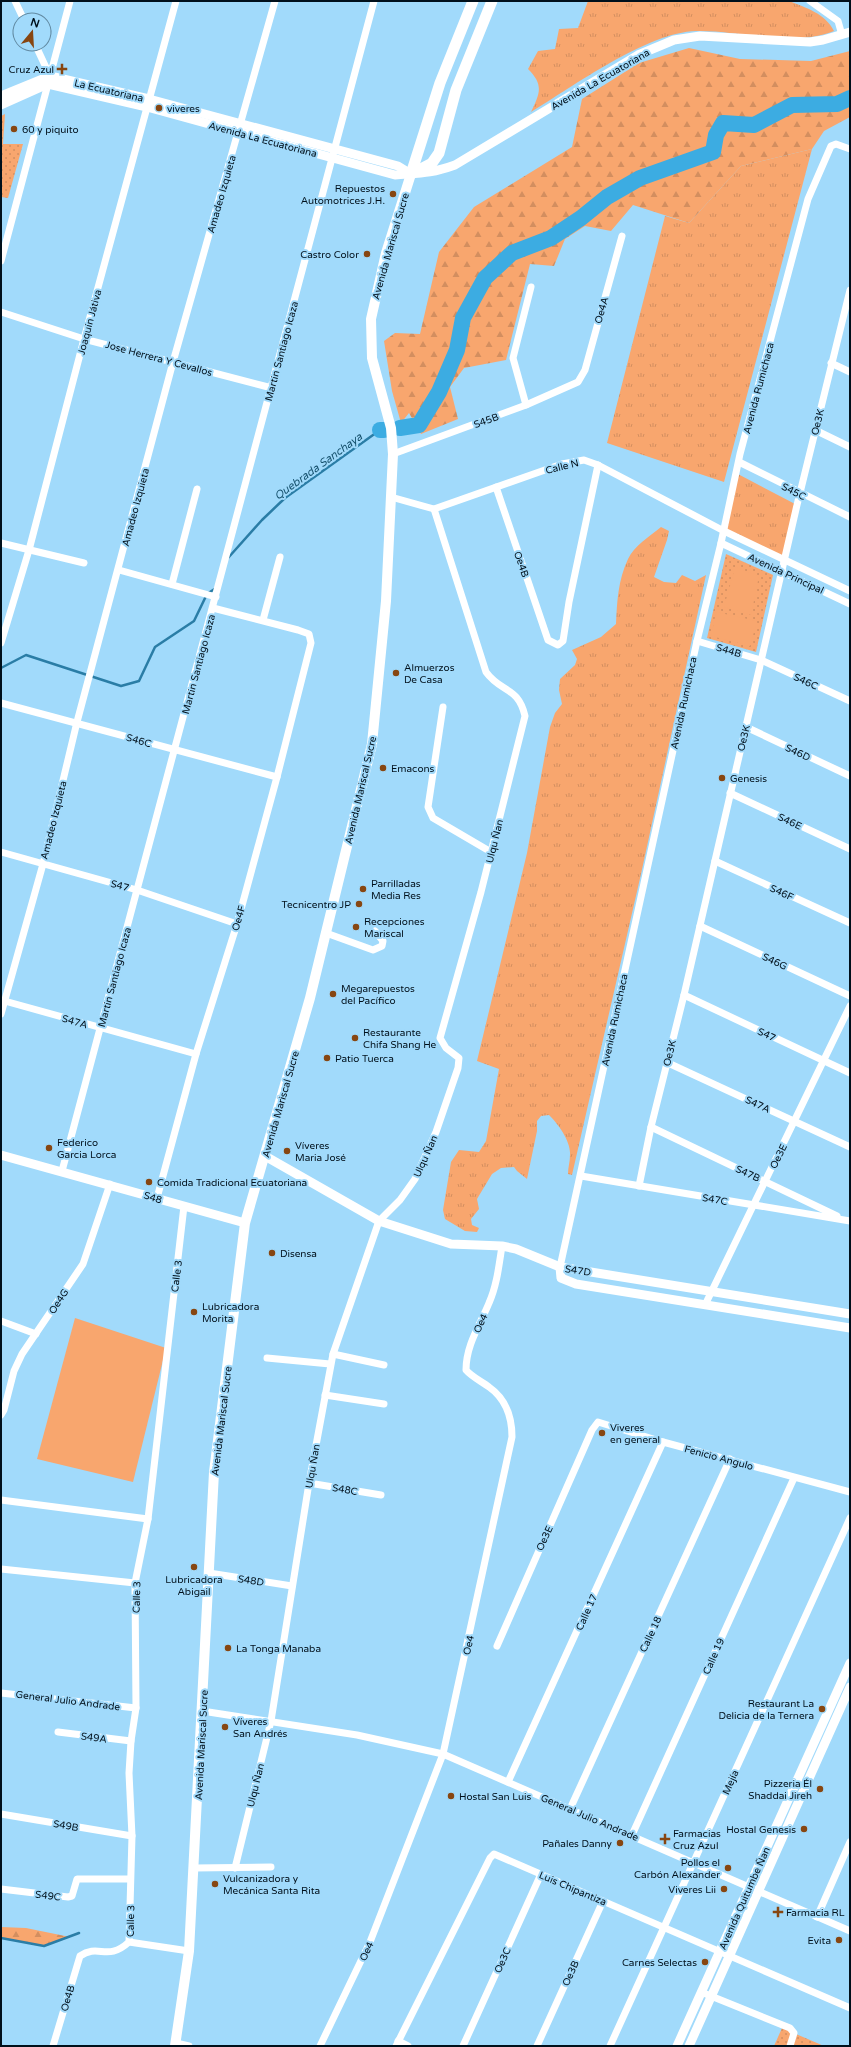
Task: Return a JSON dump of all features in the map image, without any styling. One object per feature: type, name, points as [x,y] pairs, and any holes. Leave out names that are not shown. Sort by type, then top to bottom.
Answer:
[{"type":"main road","name":"Avenida Mariscal Sucre","points":[[176,2045],[189,1951],[195,1868],[214,1472],[244,1224],[310,998],[372,744],[386,601],[393,454],[392,428],[372,358],[370,325],[374,297],[386,253],[440,83],[473,1]]},
{"type":"main road","points":[[411,174],[432,163],[439,153],[456,90],[492,1]]},
{"type":"street","points":[[15,1],[20,12]]},
{"type":"street","points":[[1,261],[70,1]]},
{"type":"street","name":"Joaquín Játiva","points":[[1,643],[29,550],[84,339],[176,1]]},
{"type":"street","name":"Amadeo Izquieta","points":[[1,1014],[3,1001],[43,864],[77,722],[173,362],[275,1]]},
{"type":"street","name":"Martin Santiago Icaza","points":[[62,1171],[374,1]]},
{"type":"street","points":[[810,1],[838,21],[848,32]]},
{"type":"street","name":"Avenida La Ecuatoriana","points":[[411,174],[428,174],[455,165],[638,55],[674,40],[700,36],[804,42],[822,40],[848,32]]},
{"type":"street","points":[[38,52],[49,80]]},
{"type":"street","points":[[1,96],[49,80]]},
{"type":"street","points":[[1,105],[49,80]]},
{"type":"street","name":"Avenida La Ecuatoriana","points":[[49,80],[148,103],[239,128]]},
{"type":"street","points":[[239,128],[333,153],[398,166],[411,174]]},
{"type":"street","name":"Avenida Rumichaca","points":[[560,1267],[697,641],[722,543],[739,462],[808,199],[831,146],[836,144],[850,149]]},
{"type":"street","name":"Oe4A","points":[[578,382],[584,370],[622,236]]},
{"type":"street","points":[[526,405],[513,358],[531,287]]},
{"type":"street","name":"Oe3K","points":[[639,1186],[666,1062],[684,995],[799,494],[849,295]]},
{"type":"street","name":"Jose Herrera Y Cevallos","points":[[1,312],[84,339],[272,388]]},
{"type":"street","points":[[832,363],[850,372]]},
{"type":"street","name":"S45B","points":[[393,454],[526,405],[578,382]]},
{"type":"street","points":[[815,430],[850,446]]},
{"type":"street","name":"Calle N","points":[[434,509],[573,461],[584,460],[598,465],[724,531]]},
{"type":"street","name":"S45C","points":[[739,462],[799,494],[850,517]]},
{"type":"street","name":"Oe4B","points":[[496,487],[548,640],[558,645],[563,641],[569,602],[598,465]]},
{"type":"street","points":[[172,584],[197,489]]},
{"type":"street","points":[[391,497],[434,509]]},
{"type":"street","name":"Ulqu Ñan","points":[[235,1868],[271,1721],[309,1483],[330,1364],[379,1221],[400,1200],[415,1179],[436,1132],[458,1068],[459,1058],[446,1048],[440,1038],[491,852],[525,716],[518,698],[490,677],[486,672],[434,509]]},
{"type":"street","name":"Avenida Principal","points":[[724,531],[850,591]]},
{"type":"street","points":[[1,543],[84,563]]},
{"type":"street","name":"Avenida Principal","points":[[722,543],[850,604]]},
{"type":"street","points":[[213,608],[263,620],[280,558]]},
{"type":"street","points":[[118,570],[216,597]]},
{"type":"street","name":"Oe4F","points":[[157,1198],[196,1054],[237,924],[278,776],[312,643],[311,637],[298,630],[263,620]]},
{"type":"street","name":"S44B","points":[[697,641],[761,660]]},
{"type":"street","name":"S46C","points":[[761,660],[850,701]]},
{"type":"street","name":"S46C","points":[[1,703],[77,722],[175,751],[278,776]]},
{"type":"street","points":[[443,707],[428,807],[429,813],[433,818],[491,852]]},
{"type":"street","name":"S46D","points":[[746,727],[850,776]]},
{"type":"street","name":"S46E","points":[[730,793],[850,849]]},
{"type":"street","name":"S47","points":[[1,852],[137,890],[237,924]]},
{"type":"street","name":"S46F","points":[[715,861],[850,923]]},
{"type":"street","name":"S46G","points":[[700,926],[850,996]]},
{"type":"street","points":[[326,933],[373,950],[382,946],[383,941],[375,931]]},
{"type":"street","name":"S47","points":[[684,995],[850,1073]]},
{"type":"street","name":"S47A","points":[[3,1001],[196,1054]]},
{"type":"street","name":"Oe3E","points":[[704,1305],[766,1182],[850,1006]]},
{"type":"street","name":"S47A","points":[[666,1062],[850,1147]]},
{"type":"street","name":"S47B","points":[[651,1127],[847,1221]]},
{"type":"street","name":"S48","points":[[1,1155],[110,1184],[244,1224]]},
{"type":"street","points":[[265,1156],[379,1221],[450,1244],[502,1246],[516,1249],[560,1267]]},
{"type":"street","name":"S47C","points":[[581,1176],[847,1221]]},
{"type":"street","name":"Oe4G","points":[[1,1414],[4,1410],[14,1371],[30,1342],[82,1264],[110,1184]]},
{"type":"street","name":"Calle 3","points":[[84,1953],[95,1951],[115,1952],[129,1942],[132,1836],[129,1773],[131,1741],[136,1708],[135,1583],[148,1519],[184,1206]]},
{"type":"street","name":"Oe4","points":[[320,2046],[370,1942],[443,1754],[512,1437],[512,1422],[506,1407],[491,1388],[466,1370],[472,1338],[490,1302],[498,1273],[502,1246]]},
{"type":"street","name":"S47D","points":[[850,1314],[560,1267],[561,1278],[576,1284],[850,1328]]},
{"type":"street","points":[[1,1321],[36,1334]]},
{"type":"street","points":[[333,1354],[384,1365]]},
{"type":"street","points":[[267,1358],[330,1364]]},
{"type":"street","points":[[325,1396],[384,1404]]},
{"type":"street","name":"Fenicio Angulo","points":[[592,1430],[598,1422],[663,1442],[850,1492]]},
{"type":"street","name":"Oe3E","points":[[497,1646],[592,1430]]},
{"type":"street","name":"Calle 17","points":[[508,1782],[663,1442]]},
{"type":"street","name":"Calle 18","points":[[570,1809],[730,1460]]},
{"type":"street","name":"Calle 19","points":[[632,1836],[794,1478]]},
{"type":"street","name":"S48C","points":[[309,1483],[381,1495]]},
{"type":"street","points":[[1,1500],[148,1519]]},
{"type":"street","name":"Mejía","points":[[610,2046],[850,1518]]},
{"type":"street","points":[[1,1569],[135,1583]]},
{"type":"street","name":"S48D","points":[[209,1573],[292,1586]]},
{"type":"street","name":"Avenida Quitumbe Ñan","points":[[689,2046],[711,1995],[724,1953],[749,1887],[850,1663]]},
{"type":"street","name":"Avenida Quitumbe Ñan","points":[[677,2046],[701,1992],[758,1891],[850,1687]]},
{"type":"street","name":"General Julio Andrade","points":[[1,1693],[136,1708]]},
{"type":"street","name":"General Julio Andrade","points":[[202,1711],[357,1735],[443,1754],[850,1931]]},
{"type":"street","name":"S49A","points":[[58,1732],[131,1741]]},
{"type":"street","name":"S49B","points":[[1,1814],[132,1836]]},
{"type":"street","points":[[817,1917],[850,1842]]},
{"type":"street","name":"Luis Chipantiza","points":[[397,2044],[490,1858],[494,1854],[850,2008]]},
{"type":"street","points":[[195,1868],[271,1867]]},
{"type":"street","name":"Oe3C","points":[[463,2046],[541,1874]]},
{"type":"street","name":"S49C","points":[[1,1889],[68,1898],[72,1896],[77,1879],[130,1879]]},
{"type":"street","name":"Oe3B","points":[[537,2046],[603,1900]]},
{"type":"street","points":[[129,1942],[189,1951]]},
{"type":"street","name":"Oe4B","points":[[53,2046],[77,1961],[84,1953]]},
{"type":"street","points":[[701,1992],[790,2028],[794,2033],[790,2046]]},
{"type":"street","points":[[397,2044],[408,2046]]},
{"type":"street","points":[[176,2045],[189,2046]]},
{"type":"green space","points":[[588,1],[789,1],[820,15],[826,20],[834,31],[818,36],[801,38],[766,37],[713,31],[696,31],[677,34],[634,50],[611,62],[531,112],[537,100],[539,89],[536,80],[528,69],[538,51],[555,49],[559,29],[578,28]]},
{"type":"green space","points":[[689,48],[740,59],[811,61],[850,51],[850,117],[824,131],[812,149],[741,166],[689,223],[633,205],[611,231],[585,226],[565,239],[554,266],[530,264],[506,360],[464,368],[450,387],[458,419],[421,434],[409,413],[401,423],[392,391],[384,341],[395,333],[420,334],[439,252],[474,207],[572,147],[582,99],[639,63]]},
{"type":"green space","points":[[5,114],[3,144],[23,144],[8,198],[1,197],[1,116]]},
{"type":"green space","points":[[812,149],[724,482],[607,443],[665,216],[689,223],[741,166]]},
{"type":"green space","points":[[736,473],[797,505],[784,560],[724,531]]},
{"type":"green space","points":[[661,527],[669,531],[654,577],[664,582],[676,583],[682,575],[695,581],[706,575],[641,874],[572,1175],[568,1174],[570,1150],[566,1139],[560,1128],[549,1115],[541,1116],[537,1121],[537,1131],[527,1179],[514,1167],[501,1168],[492,1174],[477,1199],[479,1209],[471,1219],[472,1225],[479,1228],[477,1232],[465,1231],[445,1219],[443,1210],[451,1162],[459,1150],[479,1152],[486,1141],[499,1069],[477,1061],[527,853],[550,727],[555,713],[562,704],[559,690],[560,679],[575,665],[577,659],[572,650],[601,637],[616,624],[620,583],[628,559],[638,546]]},
{"type":"green space","points":[[726,554],[773,575],[756,652],[707,638]]},
{"type":"green space","points":[[735,567],[759,576],[751,615],[724,607]]},
{"type":"green space","points":[[716,612],[757,621],[750,646],[711,636]]},
{"type":"green space","points":[[75,1318],[166,1348],[133,1482],[37,1459]]},
{"type":"green space","points":[[1,1927],[26,1928],[70,1937],[44,1946],[1,1938]]},
{"type":"green space","points":[[782,2028],[824,2046],[774,2046]]},
{"type":"waterway","points":[[400,428],[419,425],[439,392],[457,350],[463,318],[485,278],[512,253],[551,238],[581,218],[607,197],[640,178],[713,152],[716,135],[723,123],[754,125],[792,105],[837,104],[850,98]]},
{"type":"waterway","name":"Quebrada Sanchaya","points":[[228,558],[262,520],[285,498],[380,430]]},
{"type":"waterway","name":"Quebrada Sanchaya","points":[[1,668],[26,655],[121,686],[139,681],[155,647],[194,621],[207,594],[216,588]]},
{"type":"waterway","points":[[1,1938],[44,1946],[79,1933]]},
{"type":"place","name":"Cruz Azul","points":[[62,69]]},
{"type":"place","name":"viveres","points":[[159,108]]},
{"type":"place","name":"60 y piquito","points":[[14,129]]},
{"type":"place","name":"Repuestos Automotrices J.H.","points":[[393,194]]},
{"type":"place","name":"Castro Color","points":[[367,254]]},
{"type":"place","name":"Almuerzos De Casa","points":[[396,673]]},
{"type":"place","name":"Emacons","points":[[383,768]]},
{"type":"place","name":"Genesis","points":[[722,778]]},
{"type":"place","name":"Parrilladas Media Res","points":[[363,889]]},
{"type":"place","name":"Tecnicentro JP","points":[[359,904]]},
{"type":"place","name":"Recepciones Mariscal","points":[[356,927]]},
{"type":"place","name":"Megarepuestos del Pacífico","points":[[333,994]]},
{"type":"place","name":"Restaurante Chifa Shang He","points":[[355,1038]]},
{"type":"place","name":"Patio Tuerca","points":[[327,1058]]},
{"type":"place","name":"Federico Garcia Lorca","points":[[49,1148]]},
{"type":"place","name":"Víveres Maria José","points":[[287,1151]]},
{"type":"place","name":"Comida Tradicional Ecuatoriana","points":[[149,1182]]},
{"type":"place","name":"Disensa","points":[[272,1253]]},
{"type":"place","name":"Lubricadora Morita","points":[[194,1312]]},
{"type":"place","name":"Viveres en general","points":[[602,1433]]},
{"type":"place","name":"Lubricadora Abigail","points":[[194,1567]]},
{"type":"place","name":"La Tonga Manaba","points":[[228,1648]]},
{"type":"place","name":"Restaurant La Delicia de la Ternera","points":[[822,1709]]},
{"type":"place","name":"Víveres San Andrés","points":[[225,1727]]},
{"type":"place","name":"Pizzeria Él Shaddai Jireh","points":[[820,1789]]},
{"type":"place","name":"Hostal San Luis","points":[[451,1796]]},
{"type":"place","name":"Hostal Genesis","points":[[804,1829]]},
{"type":"place","name":"Farmacias Cruz Azul","points":[[665,1839]]},
{"type":"place","name":"Pañales Danny","points":[[620,1843]]},
{"type":"place","name":"Pollos el Carbón Alexander","points":[[728,1868]]},
{"type":"place","name":"Vulcanizadora y Mecánica Santa Rita","points":[[215,1884]]},
{"type":"place","name":"Viveres Lii","points":[[724,1889]]},
{"type":"place","name":"Farmacia RL","points":[[778,1912]]},
{"type":"place","name":"Evita","points":[[839,1940]]},
{"type":"place","name":"Carnes Selectas","points":[[705,1962]]}]
